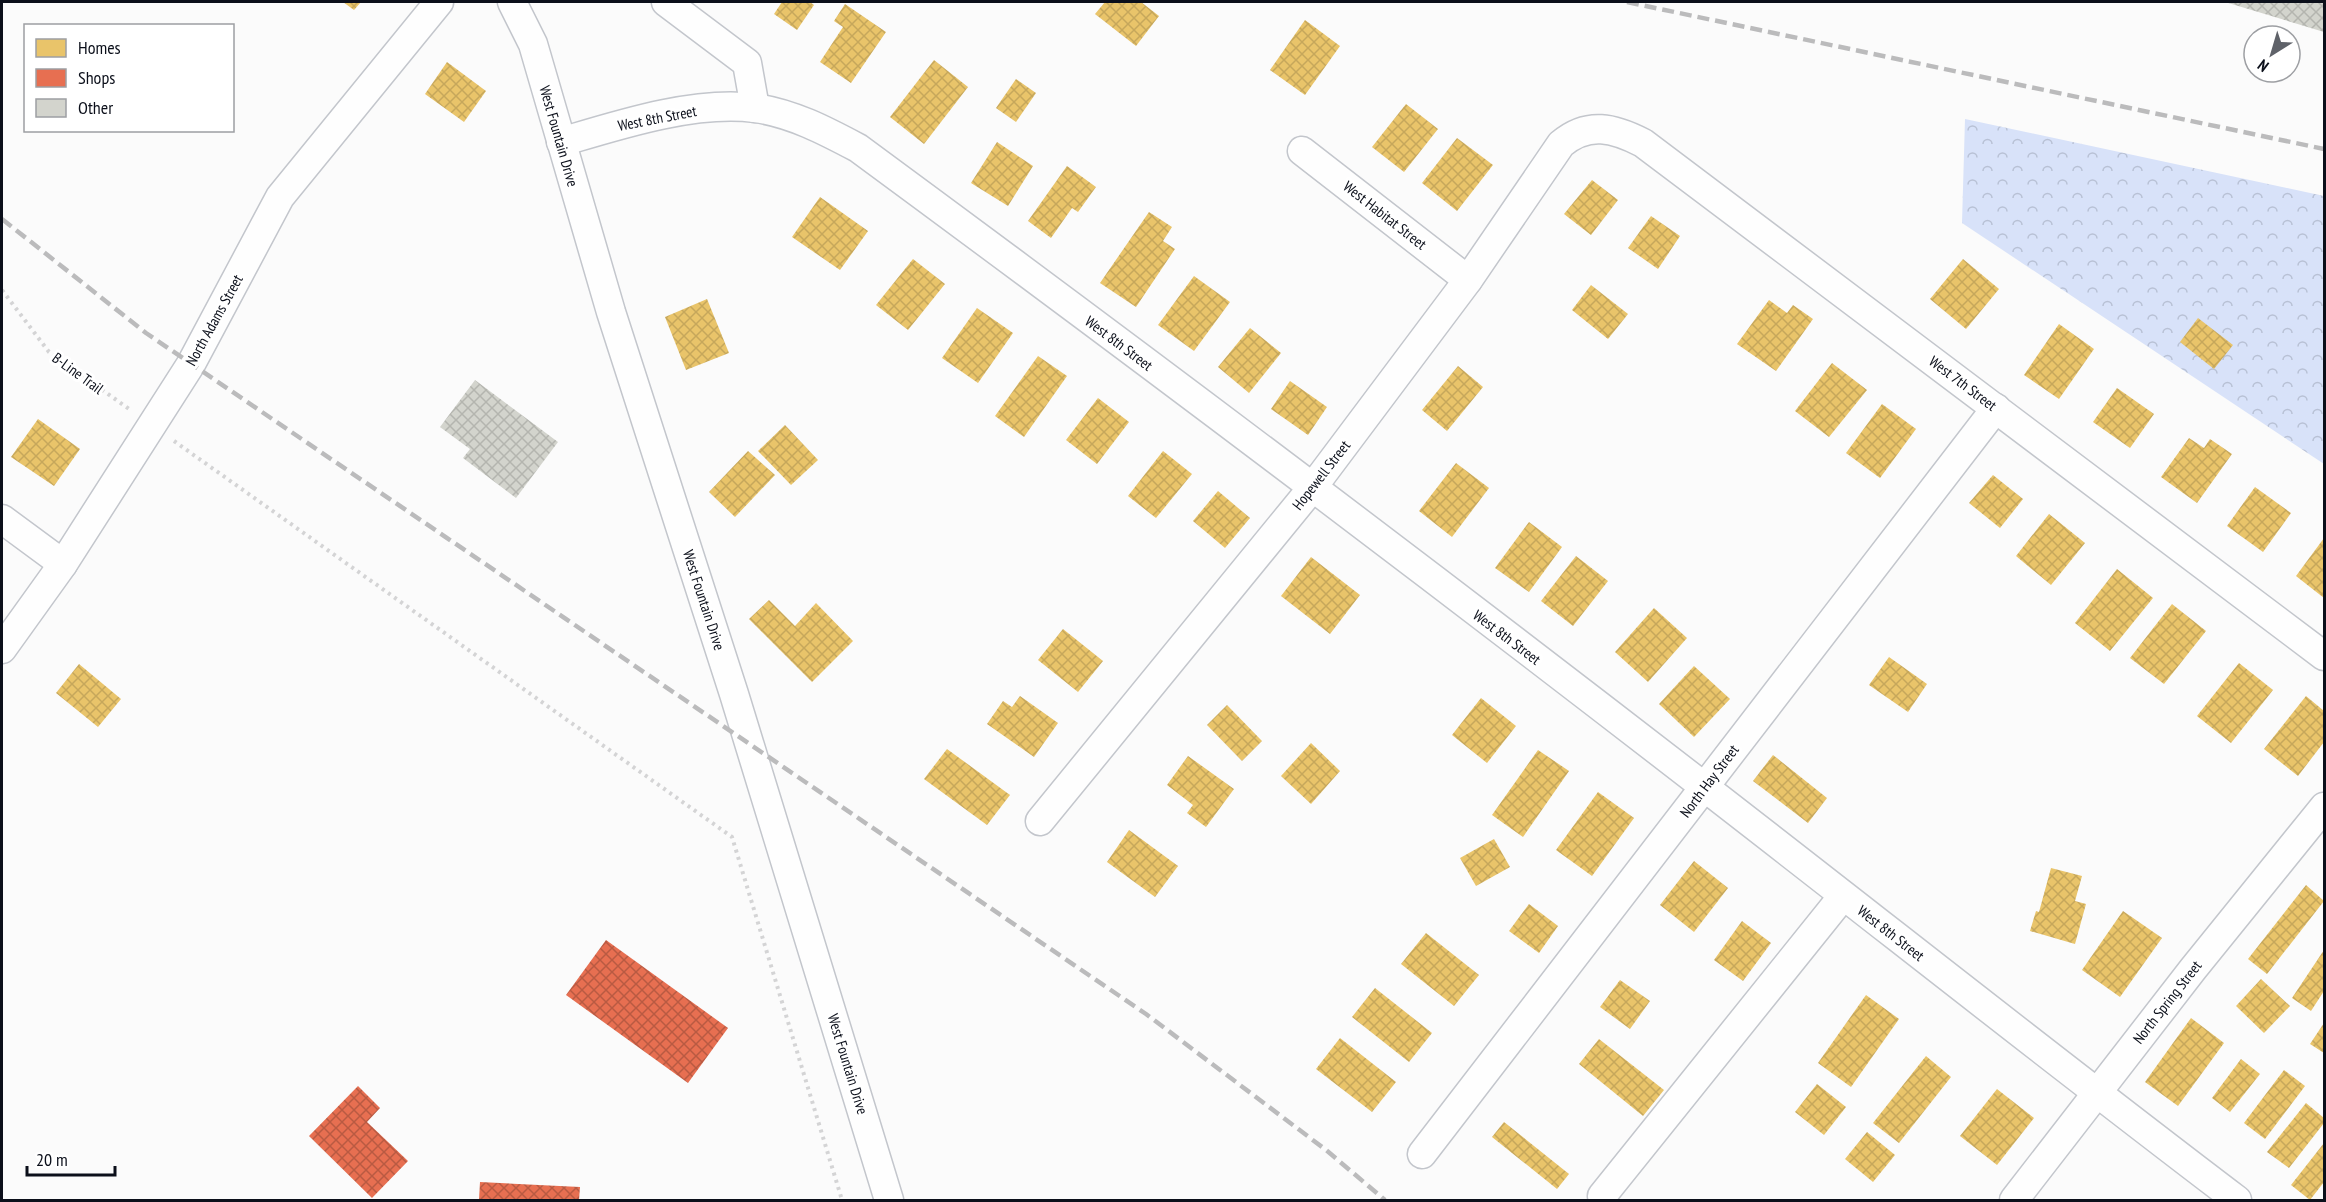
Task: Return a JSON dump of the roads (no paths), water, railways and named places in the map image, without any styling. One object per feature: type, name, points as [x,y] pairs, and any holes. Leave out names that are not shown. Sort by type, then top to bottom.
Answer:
[{"type":"street","name":"North Adams Street","points":[[2,649],[63,564],[191,364],[280,197],[439,2]]},
{"type":"street","name":"West Fountain Drive","points":[[512,2],[533,44],[611,312],[734,694],[889,1200]]},
{"type":"street","points":[[666,2],[747,63],[755,108]]},
{"type":"street","name":"West 8th Street","points":[[561,142],[680,111],[755,108],[798,120],[858,147],[1312,488],[1704,787],[2097,1094],[2237,1200]]},
{"type":"street","name":"Hopewell Street","points":[[1040,821],[1312,488],[1468,280],[1561,144],[1571,135],[1582,130],[1594,129]]},
{"type":"street","name":"West 7th Street","points":[[1594,129],[1613,131],[1643,143],[2325,656]]},
{"type":"street","name":"West Habitat Street","points":[[1302,151],[1468,280]]},
{"type":"street","name":"North Hay Street","points":[[1422,1154],[1996,408]]},
{"type":"street","points":[[2,519],[63,564]]},
{"type":"street","name":"North Spring Street","points":[[2013,1200],[2193,969],[2316,837],[2325,807]]},
{"type":"street","points":[[1602,1196],[1843,896]]},
{"type":"railway","points":[[1627,2],[2324,149]]},
{"type":"railway","points":[[2,219],[146,333],[1146,1014],[1326,1150],[1385,1200]]}]
